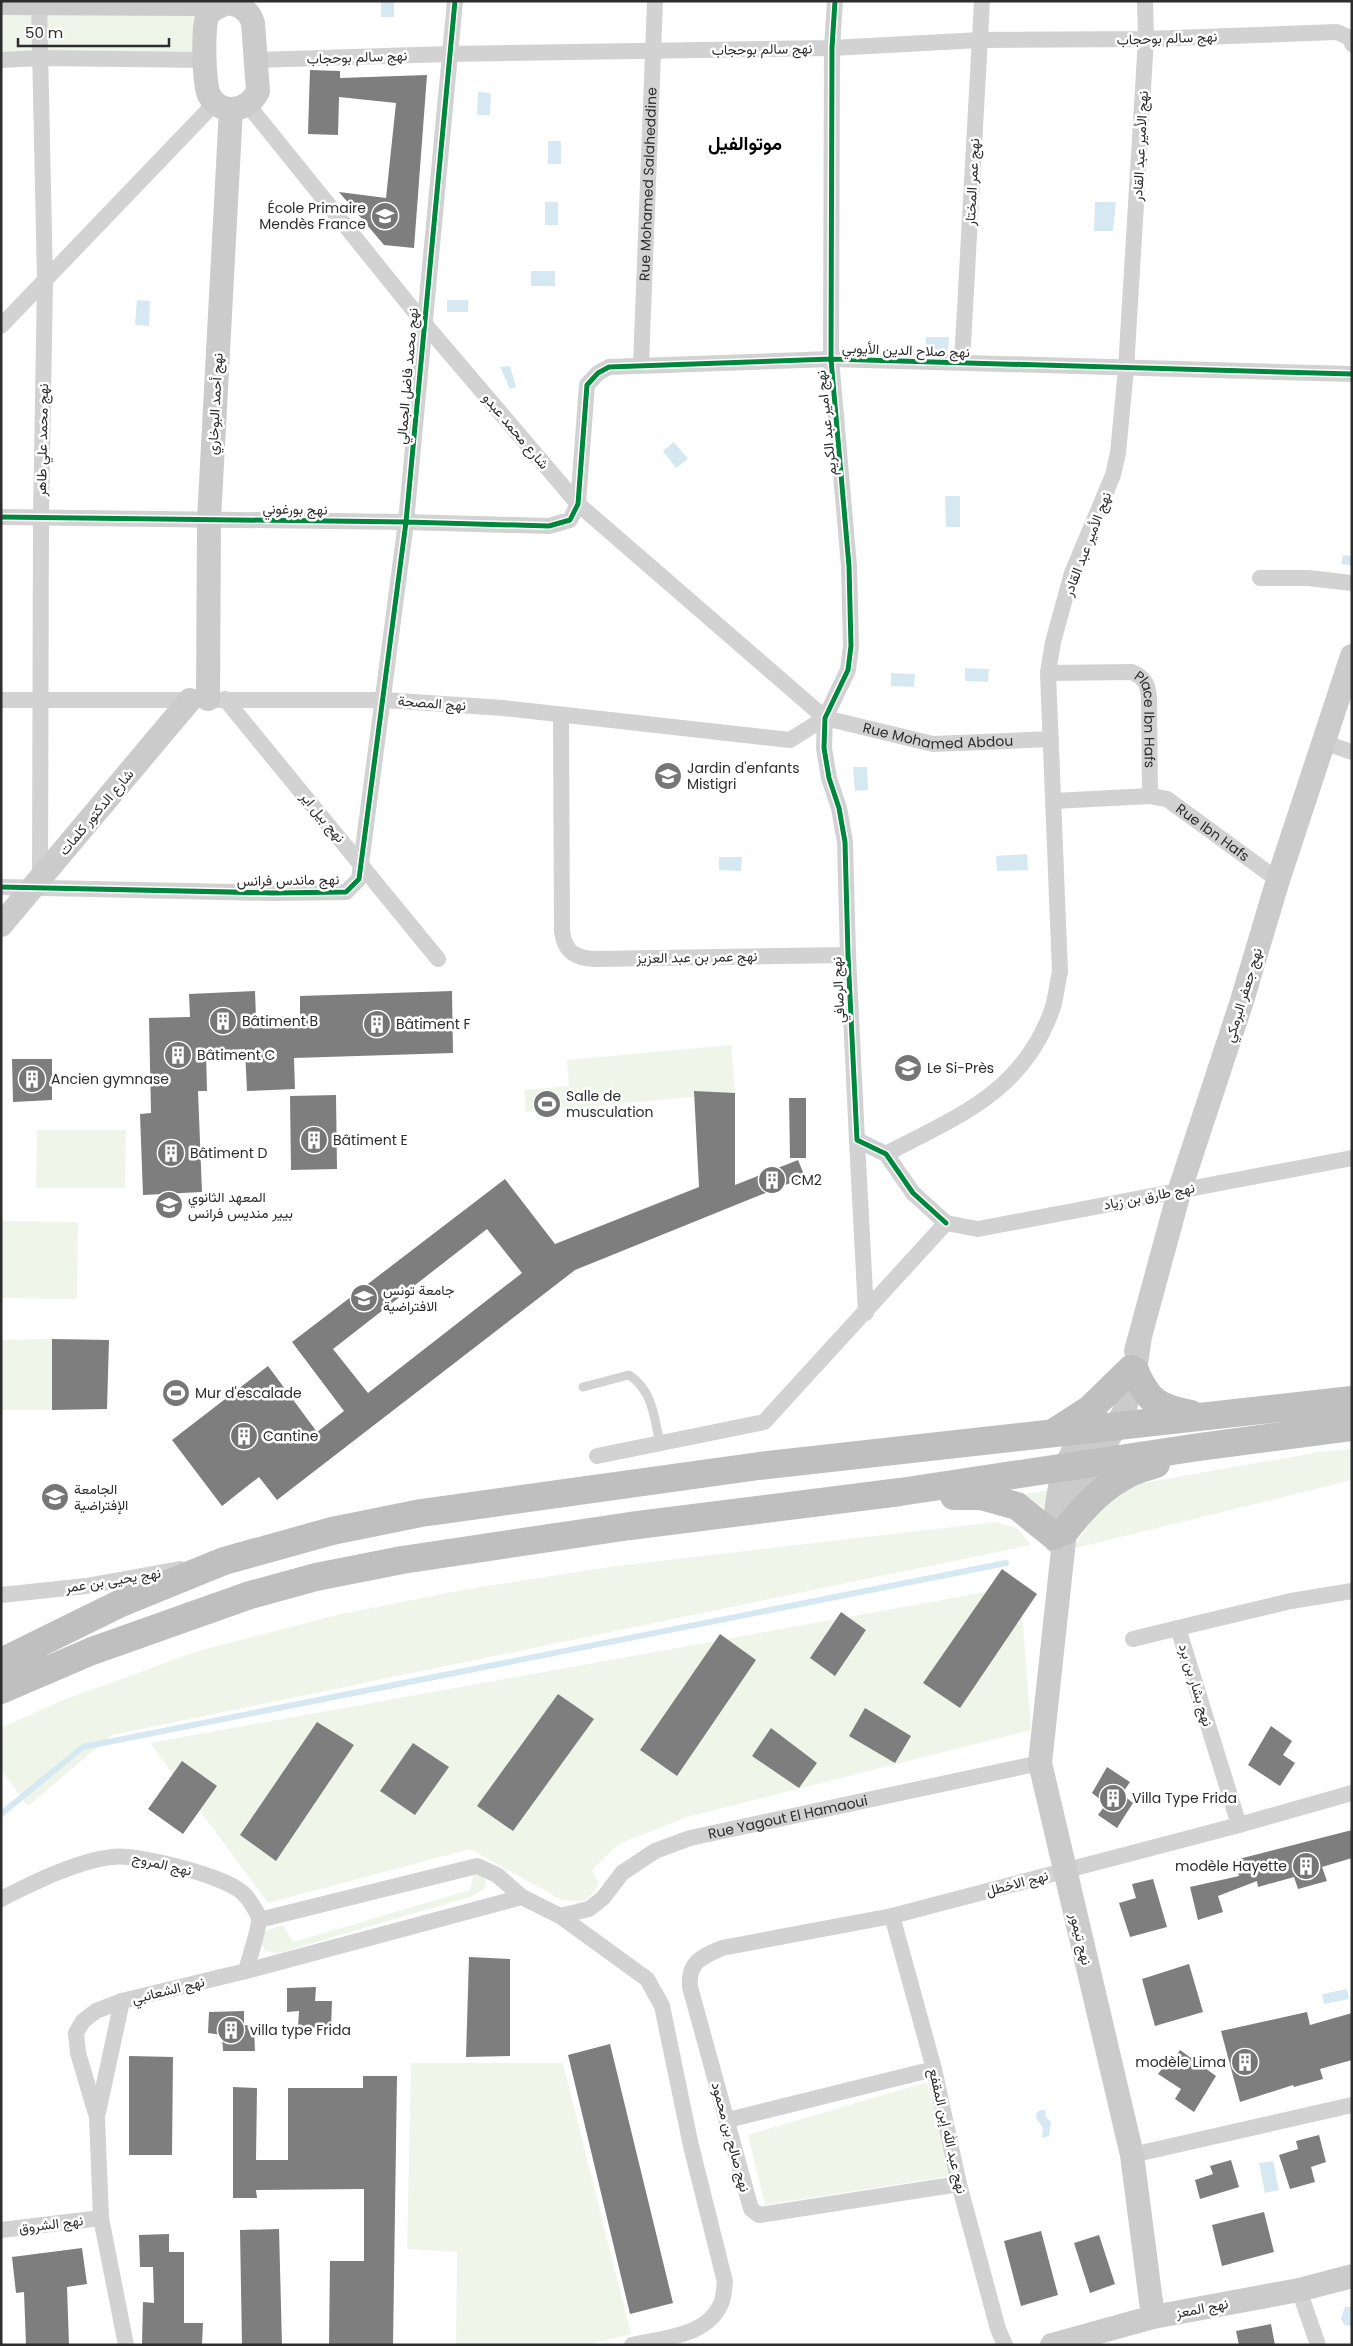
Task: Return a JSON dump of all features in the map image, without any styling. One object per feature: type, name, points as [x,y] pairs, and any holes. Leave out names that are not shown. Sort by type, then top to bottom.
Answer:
[{"type":"highway","points":[[1052,1434],[1090,1409],[1133,1370],[1141,1386],[1153,1401],[1173,1411],[1208,1417]]},
{"type":"highway","points":[[1,1690],[84,1654],[147,1630],[250,1595],[316,1577],[402,1560],[813,1502],[900,1492],[1208,1417],[1339,1402]]},
{"type":"highway","points":[[813,1502],[853,1490],[1058,1456],[1091,1446],[1248,1421],[1339,1402]]},
{"type":"highway","points":[[1,1656],[121,1603],[224,1561],[332,1531],[421,1513],[759,1466],[1052,1434],[1091,1446],[1199,1447],[1352,1427]]},
{"type":"highway","points":[[900,1492],[981,1496],[1007,1502],[1027,1513],[1061,1542],[1085,1505],[1102,1490],[1129,1473],[1199,1447]]},
{"type":"highway","points":[[1,1662],[121,1603]]},
{"type":"highway","points":[[1,1704],[147,1630]]},
{"type":"street","name":"نهج محمد فاضل الجمالي","points":[[384,700],[406,522],[423,322],[455,1]]},
{"type":"street","name":"Rue Mohamed Salaheddine","points":[[641,365],[655,1]]},
{"type":"street","name":"نهج امير عبد الكريم","points":[[825,718],[848,670],[851,646],[850,566],[831,358],[832,48],[835,1]]},
{"type":"street","name":"نهج عمر المختار","points":[[962,362],[982,1]]},
{"type":"street","name":"نهج الأمير عبد القادر","points":[[886,1154],[977,1107],[1012,1077],[1038,1042],[1053,1008],[1060,972],[1048,674],[1054,642],[1072,574],[1113,476],[1121,425],[1146,39],[1145,1]]},
{"type":"street","name":"نهج محمد علي طاهر","points":[[36,883],[40,700],[44,281],[39,2]]},
{"type":"street","points":[[1,3],[232,5],[253,23],[258,91],[231,105],[44,281],[1,326]]},
{"type":"street","points":[[231,105],[207,90],[205,23],[208,15],[232,5]]},
{"type":"street","name":"نهج سالم بوحجاب","points":[[256,60],[449,54],[832,48],[980,40],[1146,39],[1337,32],[1350,38],[1352,44]]},
{"type":"street","points":[[1,60],[40,58],[206,60]]},
{"type":"street","name":"شارع محمد عبدو","points":[[231,105],[423,322],[578,504],[825,718]]},
{"type":"street","name":"نهج أحمد البوخاري","points":[[207,699],[209,520],[231,105]]},
{"type":"street","name":"نهج صلاح الدين الأيوبي","points":[[578,504],[587,384],[598,373],[609,367],[831,358],[1126,369],[1352,374]]},
{"type":"street","name":"نهج بورغوني","points":[[1,517],[406,522],[549,526],[570,520],[578,504]]},
{"type":"street","points":[[1260,578],[1308,578],[1352,583]]},
{"type":"street","name":"نهج جعفر البرمكي","points":[[1061,1542],[1091,1446],[1124,1412],[1140,1336],[1180,1189],[1241,1004],[1322,742],[1352,656]]},
{"type":"street","name":"Place Ibn Hafs","points":[[1048,674],[1132,672],[1143,677],[1148,686],[1149,698],[1150,796]]},
{"type":"street","name":"نهج بيل اير","points":[[207,699],[363,865],[438,959]]},
{"type":"street","name":"شارع الدكتور كلمات","points":[[1,925],[36,883],[207,699]]},
{"type":"street","name":"نهج المصحة","points":[[1,700],[384,700],[503,708],[790,740],[825,718]]},
{"type":"street","name":"نهج ماندس فرانس","points":[[1,887],[36,883],[274,893],[346,892],[359,879],[363,865],[384,700]]},
{"type":"street","name":"نهج عمر بن عبد العزيز","points":[[561,715],[562,932],[564,943],[569,953],[581,958],[848,955]]},
{"type":"street","name":"Rue Mohamed Abdou","points":[[825,718],[933,744],[1052,739]]},
{"type":"street","name":"نهج الرصافي","points":[[825,718],[824,748],[829,778],[839,808],[846,842],[848,955],[866,1313]]},
{"type":"street","points":[[1322,742],[1352,752]]},
{"type":"street","name":"Rue Ibn Hafs","points":[[1054,801],[1150,796],[1167,799],[1278,880]]},
{"type":"street","points":[[597,1456],[764,1422],[866,1313],[946,1223],[912,1193],[886,1154],[857,1140]]},
{"type":"street","name":"نهج طارق بن زياد","points":[[946,1223],[978,1229],[1180,1189],[1352,1158]]},
{"type":"street","name":"نهج تيمور","points":[[1091,1446],[1061,1542],[1040,1763],[1132,2155],[1153,2317]]},
{"type":"street","name":"نهج يحيى بن عمر","points":[[1,1595],[86,1586],[224,1561]]},
{"type":"street","name":"نهج بشار بن برد","points":[[1240,1825],[1178,1628],[1291,1602],[1352,1591]]},
{"type":"street","points":[[1132,1639],[1178,1628]]},
{"type":"street","name":"Rue Yagout El Hamaoui","points":[[560,1916],[589,1909],[604,1898],[622,1872],[656,1851],[690,1838],[1040,1763]]},
{"type":"street","name":"نهج الاخطل","points":[[689,1976],[692,1967],[705,1956],[722,1948],[892,1916],[1240,1825],[1352,1793]]},
{"type":"street","name":"نهج المروج","points":[[1,1899],[29,1885],[82,1865],[111,1856],[124,1856],[187,1869],[242,1892],[259,1920]]},
{"type":"street","points":[[246,1971],[259,1920],[477,1866],[497,1874],[522,1897],[560,1916],[647,1979],[662,2006],[691,2146],[725,2282],[722,2302],[708,2322],[692,2331],[632,2345]]},
{"type":"street","name":"نهج الشعانبي","points":[[126,2345],[102,2218],[97,2117],[122,2001],[246,1971],[522,1897]]},
{"type":"street","name":"نهج عبد الله إبن المقفع","points":[[892,1916],[934,2069],[959,2184],[998,2329],[1005,2345]]},
{"type":"street","name":"نهج صالح بن محمود","points":[[689,1976],[690,1987],[751,2209],[759,2215],[959,2184]]},
{"type":"street","points":[[97,2117],[78,2053],[76,2033],[83,2021],[96,2011],[122,2001]]},
{"type":"street","points":[[728,2120],[934,2069]]},
{"type":"street","points":[[1132,2155],[1352,2105]]},
{"type":"street","name":"نهج الشروق","points":[[1,2230],[102,2218]]},
{"type":"street","name":"نهج المعز","points":[[1052,2345],[1153,2317],[1299,2290],[1352,2276]]},
{"type":"street","points":[[1299,2290],[1318,2345]]},
{"type":"lane","points":[[583,1387],[629,1375],[639,1382],[646,1390],[660,1443]]},
{"type":"shaded area","points":[[381,1],[394,1],[394,17],[381,17]]},
{"type":"shaded area","points":[[1,9],[196,9],[195,53],[1,56]]},
{"type":"shaded area","points":[[478,92],[491,93],[490,115],[477,115]]},
{"type":"shaded area","points":[[548,141],[561,141],[561,164],[548,164]]},
{"type":"shaded area","points":[[545,202],[558,202],[558,225],[545,225]]},
{"type":"shaded area","points":[[1095,202],[1116,202],[1113,231],[1094,231]]},
{"type":"shaded area","points":[[531,271],[555,271],[555,286],[531,286]]},
{"type":"shaded area","points":[[137,300],[150,301],[149,326],[135,325]]},
{"type":"shaded area","points":[[447,300],[468,300],[468,312],[447,312]]},
{"type":"shaded area","points":[[926,337],[949,337],[948,351],[926,350]]},
{"type":"shaded area","points":[[510,366],[516,387],[510,389],[500,367]]},
{"type":"shaded area","points":[[674,442],[688,459],[676,468],[663,451]]},
{"type":"shaded area","points":[[945,496],[960,496],[960,527],[946,527]]},
{"type":"shaded area","points":[[1343,555],[1352,556],[1352,566],[1341,564]]},
{"type":"shaded area","points":[[965,668],[989,669],[988,682],[965,681]]},
{"type":"shaded area","points":[[891,673],[915,674],[914,687],[891,686]]},
{"type":"shaded area","points":[[853,767],[867,767],[868,790],[855,791]]},
{"type":"shaded area","points":[[1027,854],[1028,870],[997,871],[996,856]]},
{"type":"shaded area","points":[[719,857],[742,857],[741,871],[719,870]]},
{"type":"shaded area","points":[[731,1045],[735,1093],[526,1112],[524,1090],[569,1086],[567,1060]]},
{"type":"shaded area","points":[[37,1130],[126,1130],[125,1188],[36,1188]]},
{"type":"shaded area","points":[[1,1221],[78,1222],[77,1299],[1,1298]]},
{"type":"shaded area","points":[[52,1339],[52,1410],[1,1410],[1,1340]]},
{"type":"shaded area","points":[[1352,1449],[1352,1480],[1072,1549],[1105,1502],[1126,1486],[1319,1452]]},
{"type":"shaded area","points":[[1051,1490],[1048,1511],[1024,1494]]},
{"type":"shaded area","points":[[995,1522],[1017,1528],[1031,1545],[112,1735],[28,1806],[1,1770],[1,1728],[63,1700],[198,1651],[337,1615],[468,1589],[616,1566]]},
{"type":"shaded area","points":[[1020,1586],[1031,1730],[687,1817],[618,1844],[592,1870],[599,1883],[589,1898],[580,1901],[562,1900],[470,1849],[268,1903],[150,1743]]},
{"type":"shaded area","points":[[474,1872],[484,1877],[486,1883],[484,1889],[470,1897],[279,1953],[265,1951],[261,1941],[265,1931],[283,1925],[293,1942],[470,1890]]},
{"type":"shaded area","points":[[1347,1989],[1349,1999],[1324,2004],[1322,1994]]},
{"type":"shaded area","points":[[411,2063],[563,2063],[631,2334],[587,2345],[456,2345],[457,2252],[407,2249]]},
{"type":"shaded area","points":[[927,2082],[951,2176],[765,2205],[748,2135]]},
{"type":"shaded area","points":[[1045,2110],[1046,2117],[1051,2122],[1049,2136],[1042,2138],[1043,2128],[1036,2118],[1037,2112]]},
{"type":"shaded area","points":[[1273,2161],[1279,2190],[1265,2193],[1259,2163]]},
{"type":"shaded area","points":[[1345,2307],[1352,2307],[1352,2326],[1344,2325],[1341,2318]]},
{"type":"building","points":[[310,70],[340,71],[340,78],[427,75],[414,248],[384,245],[339,192],[386,198],[396,103],[339,97],[338,135],[308,134]]},
{"type":"building","points":[[255,991],[256,1018],[300,1016],[300,996],[452,991],[453,1053],[294,1058],[295,1089],[247,1091],[245,1049],[206,1051],[207,1091],[198,1091],[202,1192],[143,1195],[140,1114],[151,1113],[149,1018],[190,1017],[189,994]]},
{"type":"building","name":"Ancien gymnase","points":[[12,1059],[52,1059],[52,1100],[13,1102]]},
{"type":"building","points":[[694,1091],[735,1093],[735,1185],[798,1160],[805,1177],[575,1270],[277,1500],[259,1477],[222,1506],[172,1440],[268,1366],[317,1432],[344,1411],[292,1342],[505,1179],[555,1244],[699,1187]],"holes":[[[487,1229],[522,1273],[368,1393],[333,1349]]]},
{"type":"building","name":"Bâtiment E","points":[[336,1095],[337,1169],[291,1170],[290,1096]]},
{"type":"building","points":[[789,1098],[806,1098],[806,1158],[790,1158]]},
{"type":"building","points":[[52,1339],[109,1340],[107,1409],[52,1410]]},
{"type":"building","points":[[1002,1569],[1037,1594],[960,1708],[923,1683]]},
{"type":"building","points":[[841,1612],[866,1630],[835,1676],[810,1658]]},
{"type":"building","points":[[720,1634],[756,1660],[677,1776],[640,1750]]},
{"type":"building","points":[[558,1694],[594,1719],[513,1831],[477,1806]]},
{"type":"building","points":[[865,1708],[911,1736],[895,1763],[849,1736]]},
{"type":"building","points":[[317,1722],[354,1745],[276,1861],[240,1835]]},
{"type":"building","points":[[1271,1726],[1292,1741],[1283,1755],[1295,1763],[1280,1786],[1248,1765]]},
{"type":"building","points":[[771,1728],[817,1763],[799,1788],[752,1756]]},
{"type":"building","points":[[413,1743],[449,1767],[415,1815],[380,1791]]},
{"type":"building","points":[[182,1761],[217,1786],[183,1834],[148,1809]]},
{"type":"building","name":"Villa Type Frida","points":[[1107,1767],[1130,1782],[1122,1794],[1133,1803],[1117,1828],[1098,1815],[1106,1804],[1092,1793]]},
{"type":"building","points":[[1352,1830],[1352,1858],[1322,1867],[1327,1881],[1298,1889],[1294,1877],[1258,1887],[1257,1881],[1218,1896],[1223,1912],[1198,1920],[1190,1887],[1239,1876],[1235,1860]]},
{"type":"building","points":[[1153,1879],[1167,1927],[1130,1937],[1119,1903],[1136,1898],[1132,1884]]},
{"type":"building","points":[[469,1957],[510,1959],[510,2056],[466,2057]]},
{"type":"building","points":[[1189,1964],[1203,2012],[1155,2026],[1142,1979]]},
{"type":"building","name":"villa type Frida","points":[[316,1987],[315,2001],[332,2001],[331,2029],[298,2026],[299,2011],[287,2012],[287,1988]]},
{"type":"building","name":"villa type Frida","points":[[244,2011],[244,2025],[254,2026],[255,2051],[223,2051],[222,2035],[208,2033],[209,2012]]},
{"type":"building","points":[[1307,2012],[1310,2025],[1352,2013],[1352,2060],[1320,2069],[1323,2079],[1294,2087],[1293,2085],[1240,2102],[1221,2031]]},
{"type":"building","points":[[610,2044],[673,2303],[630,2314],[568,2055]]},
{"type":"building","points":[[1180,2050],[1216,2076],[1194,2112],[1175,2099],[1181,2089],[1158,2074],[1170,2058],[1174,2059]]},
{"type":"building","points":[[129,2056],[173,2057],[172,2155],[129,2155]]},
{"type":"building","points":[[363,2076],[397,2076],[393,2345],[329,2345],[330,2261],[364,2261],[364,2189],[256,2190],[257,2198],[233,2198],[233,2087],[257,2088],[256,2160],[288,2160],[288,2088],[363,2088]]},
{"type":"building","points":[[1319,2135],[1326,2162],[1311,2167],[1315,2182],[1290,2189],[1279,2155],[1298,2149],[1296,2141]]},
{"type":"building","points":[[1231,2160],[1239,2187],[1200,2199],[1195,2180],[1213,2174],[1210,2166]]},
{"type":"building","points":[[1264,2212],[1274,2252],[1222,2266],[1212,2225]]},
{"type":"building","points":[[279,2229],[282,2345],[242,2345],[240,2230]]},
{"type":"building","points":[[1041,2231],[1058,2295],[1021,2306],[1004,2241]]},
{"type":"building","points":[[169,2234],[169,2252],[184,2252],[184,2323],[203,2323],[202,2345],[142,2345],[143,2302],[154,2303],[153,2267],[140,2267],[139,2235]]},
{"type":"building","points":[[1099,2235],[1115,2284],[1090,2293],[1074,2243]]},
{"type":"building","points":[[82,2248],[87,2284],[67,2287],[69,2345],[26,2345],[24,2292],[16,2293],[12,2257]]},
{"type":"building","points":[[1271,2324],[1275,2345],[1239,2345],[1236,2331]]},
{"type":"waterway","points":[[1,1814],[83,1747],[1006,1563]]},
{"type":"cycle path","points":[[1,887],[273,893],[346,892],[359,879],[406,522],[455,1]]},
{"type":"cycle path","points":[[835,1],[832,48],[831,359],[849,566],[851,646],[848,670],[825,718],[824,748],[829,778],[839,808],[845,842],[848,955],[857,1140],[886,1154],[913,1193],[946,1223]]},
{"type":"cycle path","points":[[1,517],[406,522],[549,526],[570,520],[578,504],[587,385],[598,373],[609,367],[831,359],[1352,374]]},
{"type":"place","name":"École Primaire Mendès France","points":[[385,216]]},
{"type":"place","name":"Jardin d'enfants Mistigri","points":[[668,776]]},
{"type":"place","name":"Bâtiment B","points":[[223,1021]]},
{"type":"place","name":"Bâtiment F","points":[[377,1024]]},
{"type":"place","name":"Bâtiment C","points":[[178,1055]]},
{"type":"place","name":"Le Si-Près","points":[[908,1068]]},
{"type":"place","name":"Ancien gymnase","points":[[32,1079]]},
{"type":"place","name":"Salle de musculation","points":[[547,1104]]},
{"type":"place","name":"Bâtiment E","points":[[314,1140]]},
{"type":"place","name":"Bâtiment D","points":[[171,1153]]},
{"type":"place","name":"CM2","points":[[772,1180]]},
{"type":"place","name":"المعهد الثانوي بيير منديس فرانس","points":[[169,1205]]},
{"type":"place","name":"جامعة تونس الافتراضية","points":[[364,1298]]},
{"type":"place","name":"Mur d'escalade","points":[[176,1393]]},
{"type":"place","name":"Cantine","points":[[244,1436]]},
{"type":"place","name":"الجامعة الإفتراضية","points":[[55,1497]]},
{"type":"place","name":"Villa Type Frida","points":[[1113,1798]]},
{"type":"place","name":"modèle Hayette","points":[[1306,1866]]},
{"type":"place","name":"villa type Frida","points":[[231,2030]]},
{"type":"place","name":"modèle Lima","points":[[1245,2062]]},
{"type":"district","name":"موتوالفيل","points":[[745,143]]}]
